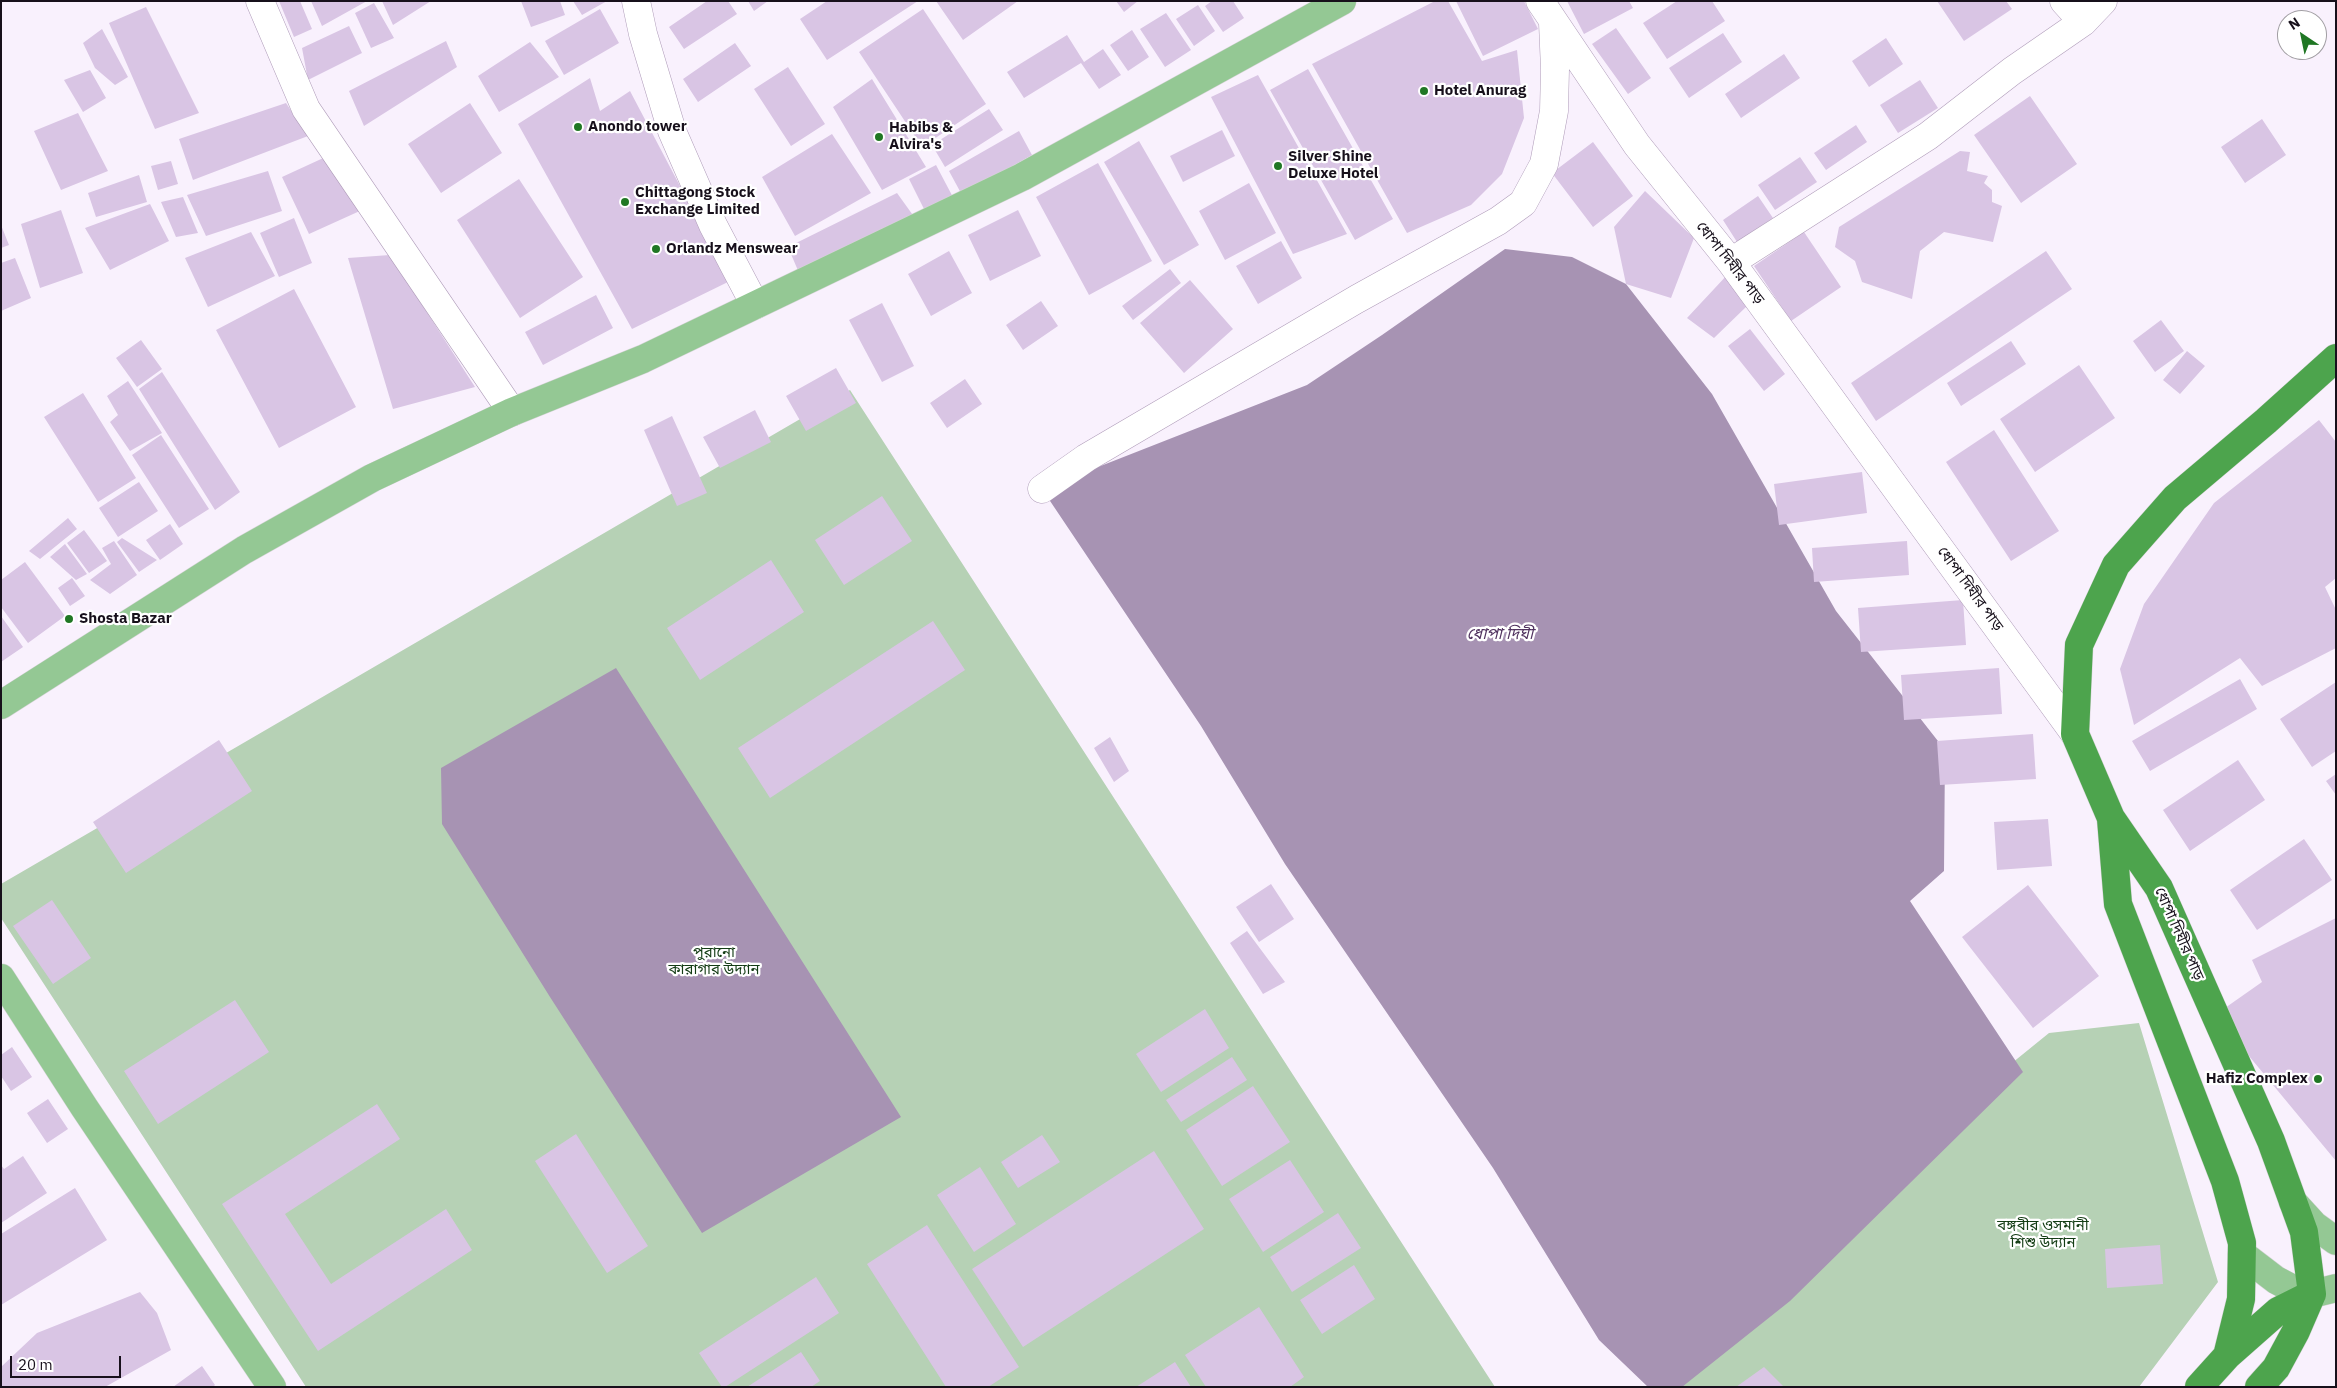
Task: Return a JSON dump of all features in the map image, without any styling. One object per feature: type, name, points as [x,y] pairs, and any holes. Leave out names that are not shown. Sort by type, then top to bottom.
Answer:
[{"type":"highway","points":[[2075,734],[2079,645],[2116,565],[2175,498],[2266,421],[2336,358]]},
{"type":"highway","name":"ধোপা দিঘীর পাড়","points":[[2075,734],[2111,818],[2159,888],[2271,1141],[2324,1291]]},
{"type":"highway","points":[[2111,818],[2118,904],[2225,1180],[2242,1243],[2241,1298],[2227,1356]]},
{"type":"highway","points":[[2199,1387],[2227,1356],[2278,1311],[2324,1291]]},
{"type":"highway","points":[[2259,1387],[2276,1368],[2296,1331],[2324,1291]]},
{"type":"main road","points":[[1,705],[244,550],[372,478],[512,412],[643,359],[1022,177],[1342,1]]},
{"type":"main road","points":[[1,978],[84,1107],[272,1387]]},
{"type":"main road","points":[[2293,1202],[2314,1225],[2336,1242]]},
{"type":"main road","points":[[2242,1254],[2276,1280],[2297,1292],[2324,1291]]},
{"type":"street","points":[[260,1],[306,109],[512,412]]},
{"type":"street","points":[[636,1],[643,34],[672,131],[713,225],[754,305]]},
{"type":"street","points":[[2064,1],[2082,22]]},
{"type":"street","points":[[1732,262],[1928,136],[2012,71],[2082,22],[2103,1]]},
{"type":"street","points":[[1042,489],[1086,458],[1357,300],[1498,221],[1523,203],[1544,164],[1554,112],[1555,69],[1547,12]]},
{"type":"street","name":"ধোপা দিঘীর পাড়","points":[[1547,12],[1637,145],[1732,262],[2075,734]]},
{"type":"green space","name":"পুরানো কারাগার উদ্যান","points":[[850,390],[1495,1387],[306,1387],[1,918],[1,884]]},
{"type":"green space","name":"বঙ্গবীর ওসমানী শিশু উদ্যান","points":[[2139,1023],[2218,1282],[2139,1387],[1651,1387],[1705,1312],[2049,1033]]},
{"type":"water","name":"ধোপা দিঘী","points":[[1505,249],[1572,257],[1626,284],[1712,394],[1836,611],[1945,750],[1944,871],[1910,901],[2023,1072],[1790,1301],[1682,1387],[1648,1387],[1599,1340],[1493,1168],[1285,864],[1201,726],[1042,489],[1307,385]]},
{"type":"water","points":[[616,668],[901,1117],[702,1233],[550,997],[442,824],[441,768]]},
{"type":"building","points":[[279,1],[300,1],[312,29],[294,37]]},
{"type":"building","points":[[311,1],[367,1],[322,26]]},
{"type":"building","points":[[382,1],[431,1],[393,25]]},
{"type":"building","points":[[521,1],[560,1],[565,15],[531,27]]},
{"type":"building","points":[[573,1],[607,1],[582,15]]},
{"type":"building","points":[[707,1],[728,1],[737,14],[684,49],[669,27]]},
{"type":"building","points":[[748,1],[768,1],[754,11]]},
{"type":"building","points":[[827,1],[918,1],[827,60],[800,19]]},
{"type":"building","points":[[936,1],[1018,1],[963,40]]},
{"type":"building","points":[[1116,1],[1138,1],[1124,12]]},
{"type":"building","points":[[1212,1],[1233,1],[1244,18],[1223,32],[1205,6]]},
{"type":"building","name":"Hotel Anurag","points":[[1435,1],[1448,1],[1482,61],[1517,50],[1524,118],[1502,174],[1471,205],[1407,233],[1312,64]]},
{"type":"building","points":[[1456,1],[1524,1],[1538,29],[1483,56]]},
{"type":"building","points":[[1567,1],[1629,1],[1633,8],[1584,34]]},
{"type":"building","points":[[1677,1],[1712,1],[1725,21],[1667,59],[1643,23]]},
{"type":"building","points":[[1937,1],[2006,1],[2012,9],[1964,41]]},
{"type":"building","points":[[374,3],[394,38],[371,48],[355,13]]},
{"type":"building","points":[[1198,5],[1215,31],[1194,46],[1176,19]]},
{"type":"building","points":[[146,7],[199,113],[155,129],[109,23]]},
{"type":"building","points":[[600,9],[619,43],[564,75],[545,41]]},
{"type":"building","points":[[923,9],[986,104],[922,147],[859,52]]},
{"type":"building","points":[[1166,13],[1191,50],[1165,67],[1140,29]]},
{"type":"building","points":[[349,26],[362,53],[308,80],[302,48]]},
{"type":"building","points":[[1616,28],[1651,78],[1628,94],[1592,44]]},
{"type":"building","points":[[102,29],[128,77],[115,85],[95,68],[83,43]]},
{"type":"building","points":[[1132,30],[1149,57],[1128,71],[1110,45]]},
{"type":"building","points":[[1723,33],[1742,62],[1689,98],[1669,68]]},
{"type":"building","points":[[1067,35],[1084,62],[1103,49],[1121,75],[1099,89],[1081,63],[1024,98],[1007,72]]},
{"type":"building","points":[[1886,38],[1903,64],[1869,87],[1852,61]]},
{"type":"building","points":[[446,41],[457,67],[364,126],[349,91]]},
{"type":"building","points":[[530,42],[559,77],[499,112],[478,76]]},
{"type":"building","points":[[735,43],[751,66],[698,102],[683,79]]},
{"type":"building","points":[[1784,54],[1800,78],[1741,118],[1725,94]]},
{"type":"building","points":[[788,67],[825,124],[791,146],[754,89]]},
{"type":"building","points":[[1308,69],[1393,219],[1355,240],[1270,90]]},
{"type":"building","points":[[90,70],[106,98],[83,112],[64,80]]},
{"type":"building","name":"Silver Shine Deluxe Hotel","points":[[1258,75],[1347,234],[1293,254],[1211,97]]},
{"type":"building","name":"Chittagong Stock Exchange Limited","points":[[590,78],[600,111],[630,91],[730,281],[632,329],[518,124]]},
{"type":"building","name":"Habibs & Alvira's","points":[[872,79],[926,167],[882,190],[833,107]]},
{"type":"building","points":[[1920,80],[1938,108],[1898,133],[1880,105]]},
{"type":"building","points":[[2030,96],[2077,164],[2021,203],[1974,135]]},
{"type":"building","points":[[286,103],[308,136],[193,180],[179,139]]},
{"type":"building","points":[[470,103],[502,153],[441,193],[408,144]]},
{"type":"building","points":[[989,109],[1003,130],[945,167],[932,145]]},
{"type":"building","points":[[78,113],[108,171],[61,190],[34,131]]},
{"type":"building","points":[[2262,119],[2286,155],[2245,183],[2221,147]]},
{"type":"building","points":[[1856,125],[1867,142],[1826,170],[1814,153]]},
{"type":"building","points":[[1222,130],[1235,156],[1183,182],[1170,156]]},
{"type":"building","points":[[1019,131],[1032,155],[962,195],[949,171]]},
{"type":"building","points":[[832,134],[871,193],[795,236],[762,177]]},
{"type":"building","points":[[1139,141],[1199,245],[1164,265],[1104,162]]},
{"type":"building","points":[[1593,142],[1633,196],[1593,227],[1552,173]]},
{"type":"building","points":[[1960,151],[1970,152],[1967,171],[1988,176],[1984,183],[1992,190],[1992,202],[2002,206],[1993,242],[1944,232],[1920,251],[1912,299],[1862,282],[1855,261],[1835,247],[1839,227]]},
{"type":"building","points":[[332,154],[362,210],[309,234],[282,177]]},
{"type":"building","points":[[1800,157],[1817,182],[1775,210],[1758,185]]},
{"type":"building","points":[[171,161],[178,184],[158,190],[151,166]]},
{"type":"building","points":[[1098,163],[1152,261],[1089,295],[1036,197]]},
{"type":"building","points":[[936,165],[955,201],[927,215],[909,179]]},
{"type":"building","points":[[268,171],[282,211],[206,236],[187,195]]},
{"type":"building","points":[[139,175],[147,202],[96,217],[88,193]]},
{"type":"building","points":[[519,179],[583,277],[520,318],[457,220]]},
{"type":"building","points":[[1249,183],[1276,233],[1225,260],[1199,211]]},
{"type":"building","points":[[1645,191],[1694,238],[1671,298],[1626,284],[1614,227]]},
{"type":"building","points":[[897,193],[920,225],[802,280],[788,247]]},
{"type":"building","points":[[1758,196],[1773,218],[1737,242],[1723,220]]},
{"type":"building","points":[[183,197],[198,233],[176,237],[161,202]]},
{"type":"building","points":[[150,204],[169,241],[110,270],[85,228]]},
{"type":"building","points":[[61,210],[83,273],[40,288],[21,224]]},
{"type":"building","points":[[1018,210],[1041,256],[990,281],[968,235]]},
{"type":"building","points":[[294,218],[312,263],[279,277],[260,233]]},
{"type":"building","points":[[1,225],[9,245],[1,248]]},
{"type":"building","points":[[251,232],[275,276],[208,307],[185,258]]},
{"type":"building","points":[[1804,232],[1841,287],[1791,321],[1754,266]]},
{"type":"building","points":[[1281,241],[1302,278],[1258,304],[1236,266]]},
{"type":"building","points":[[949,251],[972,293],[931,316],[908,274]]},
{"type":"building","points":[[2046,251],[2072,289],[1876,421],[1851,383]]},
{"type":"building","points":[[390,255],[475,387],[393,409],[348,258]]},
{"type":"building","points":[[15,258],[31,298],[1,311],[1,263]]},
{"type":"building","points":[[1170,269],[1181,283],[1133,320],[1122,306]]},
{"type":"building","points":[[1728,274],[1747,306],[1714,338],[1687,318]]},
{"type":"building","points":[[1190,280],[1233,329],[1184,373],[1140,323]]},
{"type":"building","points":[[294,289],[356,407],[279,448],[216,330]]},
{"type":"building","points":[[596,295],[613,328],[543,365],[525,332]]},
{"type":"building","points":[[1041,301],[1058,326],[1023,350],[1006,325]]},
{"type":"building","points":[[882,303],[914,366],[882,382],[849,320]]},
{"type":"building","points":[[2161,320],[2184,351],[2155,372],[2133,341]]},
{"type":"building","points":[[1750,329],[1785,374],[1764,391],[1728,346]]},
{"type":"building","points":[[141,340],[162,369],[137,387],[116,358]]},
{"type":"building","points":[[2011,341],[2026,364],[1961,406],[1947,383]]},
{"type":"building","points":[[2187,351],[2205,366],[2180,394],[2163,380]]},
{"type":"building","points":[[2079,365],[2115,418],[2035,472],[2000,419]]},
{"type":"building","points":[[836,368],[856,403],[806,431],[786,396]]},
{"type":"building","points":[[162,372],[240,492],[215,510],[139,389]]},
{"type":"building","points":[[965,379],[982,404],[947,428],[930,403]]},
{"type":"building","points":[[128,381],[162,433],[130,451],[110,422],[118,415],[107,396]]},
{"type":"building","points":[[83,393],[136,478],[98,502],[44,417]]},
{"type":"building","points":[[755,410],[771,442],[720,468],[703,437]]},
{"type":"building","points":[[672,416],[707,493],[677,506],[644,430]]},
{"type":"building","points":[[2319,420],[2336,442],[2336,578],[2325,587],[2336,610],[2336,648],[2262,686],[2240,658],[2134,725],[2120,669],[2144,604],[2214,503]]},
{"type":"building","points":[[1994,430],[2059,531],[2011,561],[1946,462]]},
{"type":"building","points":[[161,435],[209,509],[179,528],[132,455]]},
{"type":"building","points":[[1862,472],[1867,513],[1779,525],[1774,484]]},
{"type":"building","points":[[139,482],[158,511],[118,537],[99,508]]},
{"type":"building","points":[[882,496],[912,541],[844,585],[815,540]]},
{"type":"building","points":[[68,518],[77,529],[40,559],[29,551]]},
{"type":"building","points":[[170,524],[183,544],[160,560],[146,540]]},
{"type":"building","points":[[84,530],[107,561],[89,573],[67,543]]},
{"type":"building","points":[[122,538],[157,560],[139,572],[117,542]]},
{"type":"building","points":[[114,541],[137,575],[110,594],[90,580],[111,564],[102,548]]},
{"type":"building","points":[[1907,541],[1909,575],[1814,582],[1812,548]]},
{"type":"building","points":[[65,544],[87,574],[76,580],[50,557]]},
{"type":"building","points":[[771,560],[804,612],[700,680],[667,628]]},
{"type":"building","points":[[25,562],[65,616],[28,643],[1,607],[1,580]]},
{"type":"building","points":[[72,578],[85,596],[70,606],[58,588]]},
{"type":"building","points":[[1963,600],[1966,645],[1861,652],[1858,608]]},
{"type":"building","points":[[1,616],[23,647],[1,662]]},
{"type":"building","points":[[933,621],[965,670],[770,798],[738,748]]},
{"type":"building","points":[[1999,668],[2002,714],[1904,720],[1901,675]]},
{"type":"building","points":[[2240,679],[2257,709],[2150,771],[2132,741]]},
{"type":"building","points":[[2336,682],[2336,751],[2312,767],[2280,719]]},
{"type":"building","points":[[2033,734],[2036,779],[1940,785],[1937,741]]},
{"type":"building","points":[[1110,737],[1129,771],[1114,782],[1094,748]]},
{"type":"building","points":[[219,740],[252,791],[126,873],[93,822]]},
{"type":"building","points":[[2238,760],[2265,800],[2190,851],[2163,810]]},
{"type":"building","points":[[2336,774],[2336,795],[2326,781]]},
{"type":"building","points":[[2048,819],[2052,866],[1997,870],[1994,822]]},
{"type":"building","points":[[2304,839],[2332,880],[2257,930],[2230,890]]},
{"type":"building","points":[[1271,884],[1294,919],[1259,942],[1236,907]]},
{"type":"building","points":[[2028,885],[2099,976],[2033,1028],[1962,937]]},
{"type":"building","points":[[52,900],[91,958],[53,984],[13,926]]},
{"type":"building","points":[[2336,918],[2336,1161],[2215,1015],[2262,982],[2252,960]]},
{"type":"building","points":[[1247,931],[1285,982],[1263,994],[1230,943]]},
{"type":"building","points":[[235,1000],[269,1052],[158,1124],[124,1071]]},
{"type":"building","points":[[1205,1009],[1229,1048],[1161,1092],[1136,1054]]},
{"type":"building","points":[[12,1047],[32,1077],[11,1091],[1,1076],[1,1055]]},
{"type":"building","points":[[1232,1057],[1247,1080],[1181,1122],[1166,1100]]},
{"type":"building","points":[[1253,1086],[1290,1142],[1222,1186],[1186,1130]]},
{"type":"building","points":[[48,1099],[68,1129],[47,1143],[27,1113]]},
{"type":"building","points":[[377,1104],[400,1139],[285,1214],[331,1284],[446,1209],[472,1250],[318,1351],[222,1204]]},
{"type":"building","points":[[576,1134],[648,1246],[607,1273],[535,1161]]},
{"type":"building","points":[[1042,1135],[1060,1162],[1018,1188],[1001,1162]]},
{"type":"building","points":[[1154,1151],[1204,1229],[1023,1347],[972,1269]]},
{"type":"building","points":[[23,1156],[47,1193],[1,1223],[1,1165],[4,1169]]},
{"type":"building","points":[[1290,1160],[1324,1212],[1263,1252],[1229,1199]]},
{"type":"building","points":[[980,1167],[1016,1224],[974,1252],[937,1195]]},
{"type":"building","points":[[75,1188],[107,1240],[1,1305],[1,1234]]},
{"type":"building","points":[[1338,1213],[1361,1248],[1292,1292],[1270,1257]]},
{"type":"building","points":[[927,1225],[1019,1367],[988,1387],[946,1387],[867,1264]]},
{"type":"building","points":[[2160,1245],[2163,1284],[2107,1288],[2105,1249]]},
{"type":"building","points":[[1354,1265],[1375,1299],[1322,1334],[1300,1300]]},
{"type":"building","points":[[816,1277],[839,1313],[725,1387],[722,1387],[699,1353]]},
{"type":"building","points":[[140,1292],[157,1313],[171,1350],[105,1387],[1,1387],[1,1367],[37,1333]]},
{"type":"building","points":[[1259,1307],[1304,1377],[1290,1387],[1206,1387],[1185,1355]]},
{"type":"building","points":[[801,1352],[820,1381],[811,1387],[747,1387]]},
{"type":"building","points":[[1175,1362],[1191,1387],[1136,1387]]},
{"type":"building","points":[[202,1366],[215,1385],[213,1387],[173,1387]]},
{"type":"building","points":[[1764,1367],[1784,1387],[1736,1387]]},
{"type":"place","name":"Hotel Anurag","points":[[1424,91]]},
{"type":"place","name":"Anondo tower","points":[[578,127]]},
{"type":"place","name":"Habibs & Alvira's","points":[[879,137]]},
{"type":"place","name":"Silver Shine Deluxe Hotel","points":[[1278,166]]},
{"type":"place","name":"Chittagong Stock Exchange Limited","points":[[625,202]]},
{"type":"place","name":"Orlandz Menswear","points":[[656,249]]},
{"type":"place","name":"Shosta Bazar","points":[[69,619]]},
{"type":"place","name":"Hafiz Complex","points":[[2318,1079]]}]
